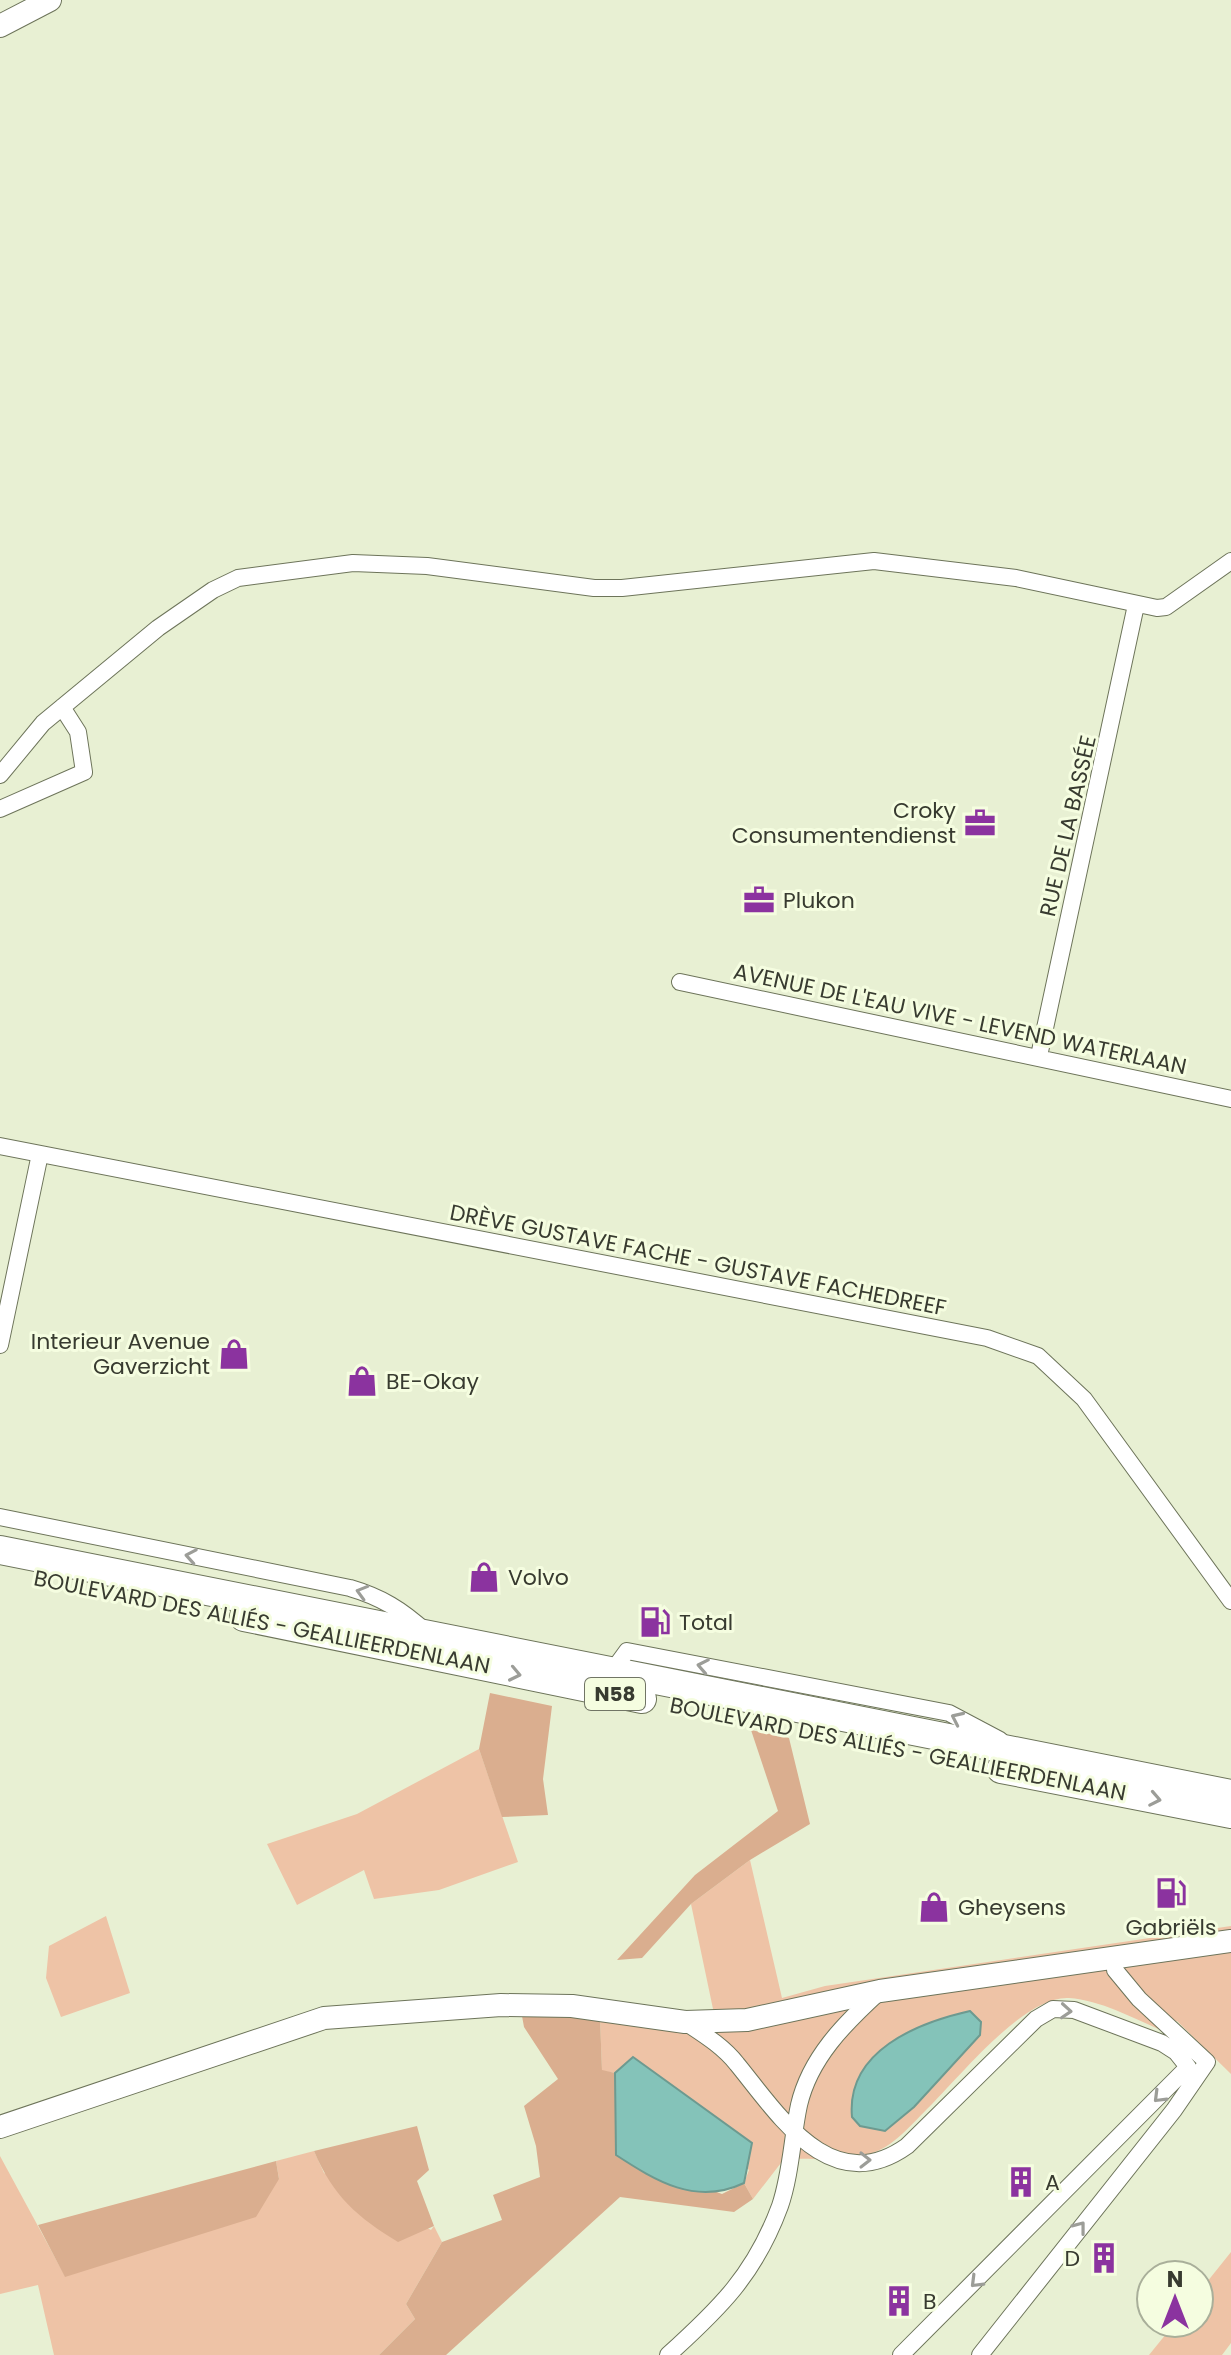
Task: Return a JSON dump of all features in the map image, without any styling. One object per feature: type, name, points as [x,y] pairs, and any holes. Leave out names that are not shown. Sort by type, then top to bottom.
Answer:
[{"type":"highway","name":"BOULEVARD DES ALLIÉS - GEALLIEERDENLAAN","points":[[0,1550],[1231,1794]]},
{"type":"highway","name":"BOULEVARD DES ALLIÉS - GEALLIEERDENLAAN","points":[[0,1569],[1231,1814]]},
{"type":"street","points":[[0,26],[50,0]]},
{"type":"street","points":[[0,775],[43,723],[62,707],[158,628],[213,590],[238,578],[319,565],[427,566],[582,586],[622,588],[874,561],[1016,578],[1136,605],[1166,607],[1231,561]]},
{"type":"street","name":"RUE DE LA BASSÉE","points":[[1039,1056],[1136,605]]},
{"type":"street","points":[[0,809],[84,772],[78,732],[62,707]]},
{"type":"street","name":"AVENUE DE L'EAU VIVE - LEVEND WATERLAAN","points":[[680,982],[1231,1099]]},
{"type":"street","name":"DRÈVE GUSTAVE FACHE - GUSTAVE FACHEDREEF","points":[[0,1146],[987,1338],[1038,1356],[1084,1399],[1231,1601]]},
{"type":"street","points":[[0,1345],[40,1154]]},
{"type":"street","points":[[0,1517],[350,1588],[378,1596],[405,1612],[427,1633]]},
{"type":"street","points":[[0,2127],[324,2018],[572,2006],[685,2022],[747,2020],[880,1991],[1231,1941]]},
{"type":"street","points":[[901,2355],[1194,2070],[1207,2062],[1139,1999],[1115,1970],[1116,1959]]},
{"type":"street","points":[[668,2355],[710,2318],[748,2275],[780,2205],[800,2103],[814,2062],[855,2013],[880,1991]]},
{"type":"street","points":[[685,2022],[736,2062],[806,2145],[838,2158],[862,2162],[890,2158],[917,2136],[1036,2019],[1053,2009],[1074,2010],[1150,2038],[1176,2052],[1194,2070]]},
{"type":"street","points":[[980,2355],[1194,2070]]},
{"type":"shaded area","points":[[490,1693],[552,1706],[543,1779],[548,1815],[502,1817],[479,1749]]},
{"type":"shaded area","points":[[751,1730],[789,1738],[810,1824],[750,1860],[691,1904],[642,1958],[617,1960],[695,1875],[778,1811]]},
{"type":"shaded area","points":[[479,1749],[518,1862],[439,1890],[374,1899],[364,1870],[297,1905],[267,1844],[357,1814]]},
{"type":"shaded area","points":[[750,1860],[782,1998],[825,1986],[1231,1926],[1231,2074],[1177,2021],[1161,2030],[1093,2002],[1069,1998],[1051,2001],[1012,2024],[894,2141],[870,2154],[850,2158],[784,2159],[753,2199],[744,2183],[749,2170],[633,2057],[615,2073],[602,2071],[600,2018],[717,2028],[691,1904]]},
{"type":"shaded area","points":[[106,1916],[130,1993],[61,2017],[46,1978],[49,1946]]},
{"type":"shaded area","points":[[522,2016],[600,2018],[602,2070],[615,2073],[616,2155],[722,2194],[744,2183],[753,2199],[734,2212],[620,2197],[446,2355],[379,2355],[415,2319],[406,2304],[442,2242],[502,2220],[493,2195],[540,2177],[536,2146],[524,2106],[558,2079],[524,2027]]},
{"type":"shaded area","points":[[417,2126],[429,2170],[417,2181],[434,2226],[398,2242],[370,2224],[348,2204],[329,2181],[314,2151]]},
{"type":"shaded area","points":[[314,2151],[324,2173],[431,2230],[434,2226],[442,2242],[406,2304],[415,2319],[379,2355],[54,2355],[38,2285],[0,2294],[0,2156],[65,2276],[279,2179],[276,2161]]},
{"type":"shaded area","points":[[276,2161],[279,2179],[256,2217],[65,2277],[38,2225]]},
{"type":"shaded area","points":[[1231,2252],[1231,2343],[1222,2355],[1149,2355],[1162,2339],[1215,2339],[1215,2272]]},
{"type":"water","points":[[970,2011],[981,2022],[980,2035],[914,2107],[885,2131],[860,2126],[852,2117],[853,2094],[860,2074],[873,2058],[908,2032]]},
{"type":"water","points":[[633,2057],[752,2143],[744,2183],[709,2192],[693,2191],[646,2174],[616,2155],[615,2073]]},
{"type":"place","name":"Croky Consumentendienst","points":[[980,823]]},
{"type":"place","name":"Plukon","points":[[759,900]]},
{"type":"place","name":"Interieur Avenue Gaverzicht","points":[[234,1354]]},
{"type":"place","name":"BE-Okay","points":[[362,1381]]},
{"type":"place","name":"Volvo","points":[[484,1577]]},
{"type":"place","name":"Total","points":[[655,1622]]},
{"type":"place","name":"Gabriëls","points":[[1171,1893]]},
{"type":"place","name":"Gheysens","points":[[934,1907]]},
{"type":"place","name":"A","points":[[1021,2182]]},
{"type":"place","name":"D","points":[[1104,2258]]},
{"type":"place","name":"B","points":[[899,2301]]}]
